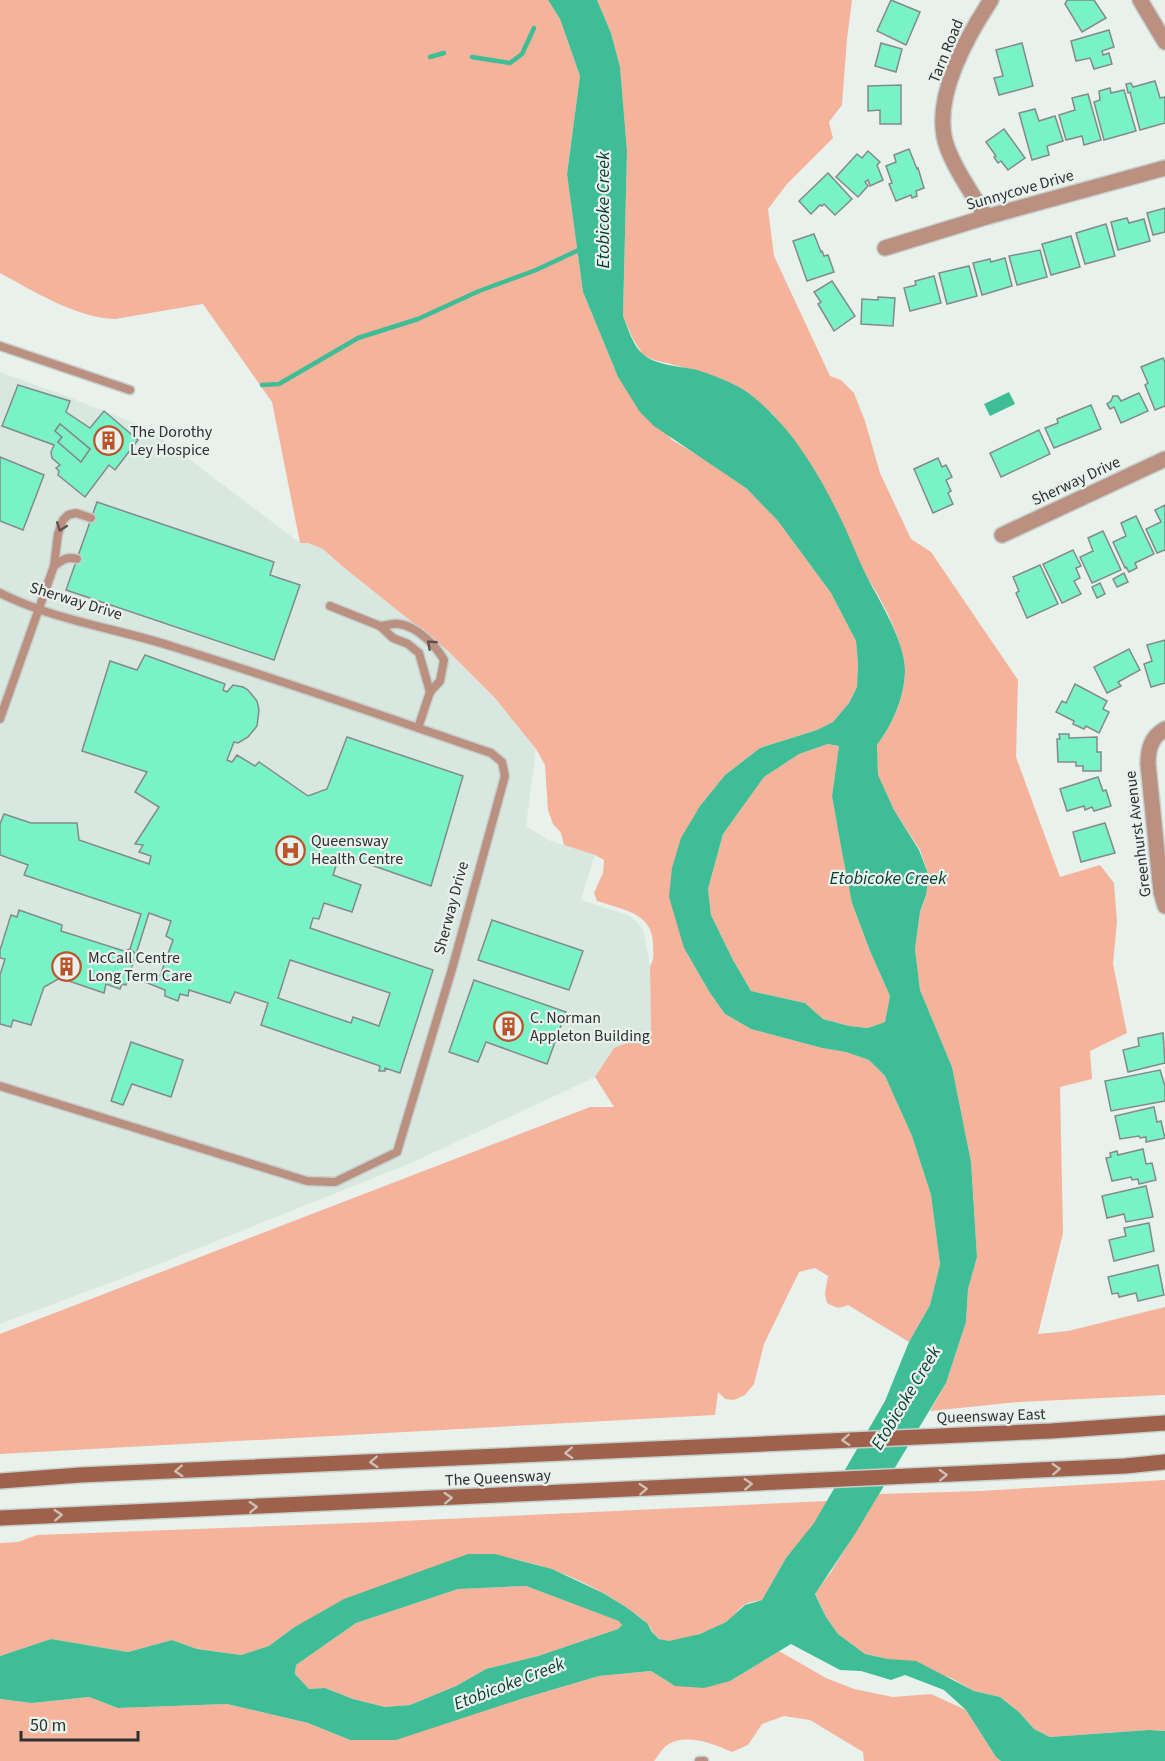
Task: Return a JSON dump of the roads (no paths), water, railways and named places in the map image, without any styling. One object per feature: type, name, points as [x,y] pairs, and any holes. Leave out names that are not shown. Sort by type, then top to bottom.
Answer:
[{"type":"main road","name":"Queensway East","points":[[711,1447],[1165,1423]]},
{"type":"main road","name":"The Queensway","points":[[0,1481],[80,1475],[711,1447]]},
{"type":"main road","name":"The Queensway","points":[[0,1518],[689,1487],[1125,1466],[1165,1462]]},
{"type":"street","name":"Tarn Road","points":[[986,217],[947,144],[944,136],[944,112],[948,89],[971,30],[991,0]]},
{"type":"street","points":[[1140,0],[1165,42]]},
{"type":"street","name":"Sunnycove Drive","points":[[885,248],[986,217],[1165,168]]},
{"type":"street","name":"Sherway Drive","points":[[1002,536],[1165,459]]},
{"type":"street","name":"Greenhurst Avenue","points":[[1165,729],[1150,744],[1148,764],[1161,892],[1165,906]]},
{"type":"lane","points":[[0,346],[130,390]]},
{"type":"lane","points":[[0,719],[54,566],[58,534],[63,520],[68,515],[76,513],[91,518]]},
{"type":"lane","points":[[54,566],[64,559],[71,557],[77,559]]},
{"type":"lane","name":"Sherway Drive","points":[[0,593],[17,602],[90,626],[172,646],[491,753],[502,762],[505,776],[452,969],[397,1152],[334,1182],[307,1181],[0,1086]]},
{"type":"lane","name":"Sherway Drive","points":[[0,602],[17,602]]},
{"type":"lane","points":[[330,606],[380,626],[393,638],[408,644],[419,653],[430,692]]},
{"type":"lane","points":[[380,626],[399,624],[412,629],[439,651],[444,660],[444,670],[440,681],[430,692],[418,728]]},
{"type":"lane","points":[[699,1761],[704,1761]]},
{"type":"water","name":"Etobicoke Creek","points":[[548,0],[597,0],[611,33],[620,67],[627,151],[623,316],[634,342],[640,352],[650,359],[697,370],[723,379],[742,389],[762,404],[788,432],[811,464],[843,523],[890,622],[904,658],[905,669],[900,699],[893,719],[877,745],[878,775],[894,810],[919,850],[929,876],[920,912],[915,949],[920,990],[952,1067],[971,1162],[977,1257],[968,1289],[966,1322],[946,1383],[855,1534],[815,1594],[826,1617],[838,1634],[865,1654],[888,1659],[916,1661],[974,1691],[1000,1697],[1019,1712],[1034,1729],[1050,1737],[1149,1730],[1165,1731],[1165,1761],[1001,1761],[996,1757],[966,1710],[944,1690],[905,1675],[891,1680],[861,1671],[840,1670],[791,1644],[730,1681],[704,1688],[675,1686],[651,1671],[599,1676],[396,1740],[350,1740],[308,1723],[227,1704],[118,1708],[89,1697],[32,1703],[0,1699],[0,1656],[51,1639],[128,1652],[172,1640],[197,1649],[241,1655],[269,1646],[293,1628],[344,1599],[468,1554],[495,1554],[552,1569],[603,1593],[626,1607],[647,1623],[659,1639],[669,1641],[700,1634],[726,1622],[745,1605],[762,1600],[786,1558],[814,1523],[885,1401],[909,1342],[930,1305],[940,1264],[931,1195],[912,1136],[885,1076],[869,1060],[846,1052],[751,1029],[725,1014],[684,948],[669,897],[672,868],[681,838],[700,806],[725,775],[760,748],[817,730],[833,722],[849,703],[857,687],[856,641],[831,593],[778,521],[746,488],[654,426],[640,412],[618,377],[583,292],[567,174],[580,76],[560,19]],"holes":[[[828,744],[839,746],[832,796],[852,903],[890,996],[885,1022],[868,1028],[823,1019],[805,1003],[751,991],[711,915],[708,889],[723,834],[764,777],[799,754]],[[526,1586],[619,1621],[622,1625],[618,1629],[538,1656],[486,1669],[456,1686],[410,1705],[385,1707],[353,1699],[325,1688],[309,1689],[295,1674],[296,1665],[356,1623],[458,1589]]]},
{"type":"water","points":[[1009,392],[1015,404],[990,416],[984,404]]},
{"type":"waterway","points":[[472,57],[510,63],[522,54],[534,28]]},
{"type":"waterway","points":[[430,57],[444,53]]},
{"type":"waterway","points":[[262,385],[279,384],[358,338],[418,319],[583,248]]},
{"type":"place","name":"The Dorothy Ley Hospice","points":[[109,441]]},
{"type":"place","name":"Queensway Health Centre","points":[[290,850]]},
{"type":"place","name":"McCall Centre Long Term Care","points":[[67,967]]},
{"type":"place","name":"C. Norman Appleton Building","points":[[509,1027]]}]
